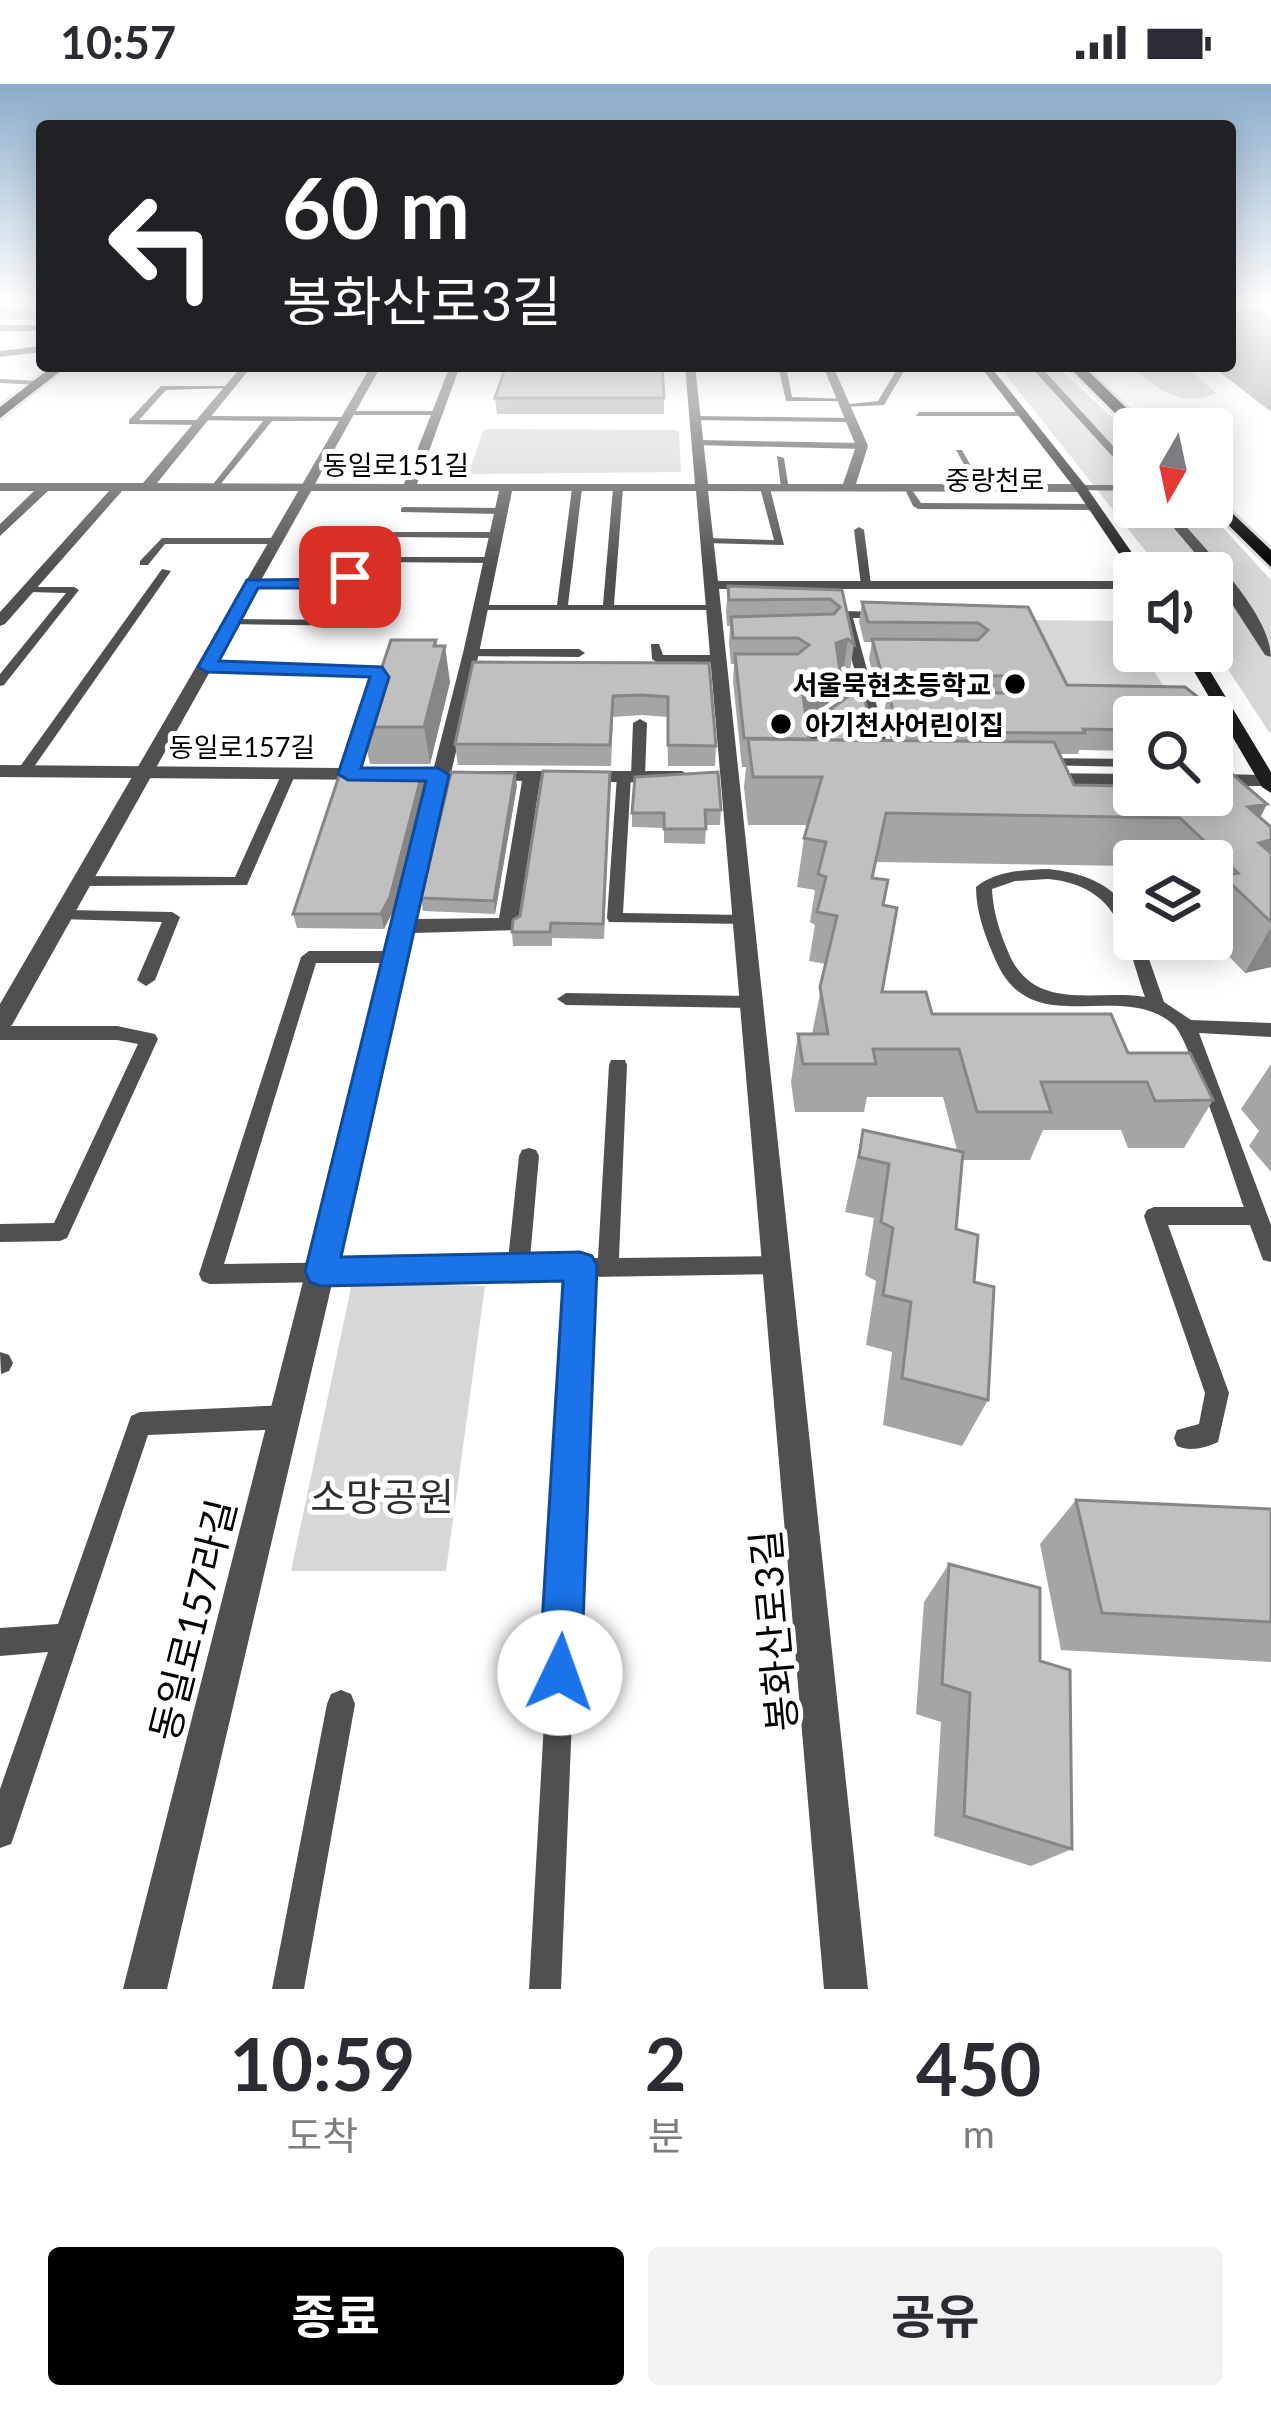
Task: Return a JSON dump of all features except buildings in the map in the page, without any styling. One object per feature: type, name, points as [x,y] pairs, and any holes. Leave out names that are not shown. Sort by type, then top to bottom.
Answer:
[{"type":"highway","points":[[1233,521],[1271,562]]},
{"type":"main road","points":[[0,415],[31,390]]},
{"type":"main road","name":"중랑천로","points":[[1004,390],[1124,552]]},
{"type":"main road","points":[[1202,672],[1269,784]]},
{"type":"street","points":[[147,488],[227,390]]},
{"type":"street","points":[[0,1029],[363,390]]},
{"type":"street","points":[[409,488],[446,390]]},
{"type":"street","name":"봉화산로3길","points":[[692,390],[707,542],[741,777],[743,920],[846,1989]]},
{"type":"street","points":[[838,390],[862,446],[848,488]]},
{"type":"street","points":[[1057,390],[1113,453]]},
{"type":"street","name":"동일로151길","points":[[0,487],[1081,488]]},
{"type":"street","points":[[0,532],[45,487]]},
{"type":"street","points":[[0,621],[118,488]]},
{"type":"street","name":"동일로157라길","points":[[145,1989],[471,653],[506,488]]},
{"type":"street","points":[[1179,528],[1238,599],[1271,652]]},
{"type":"street","points":[[722,638],[866,585],[1113,585]]},
{"type":"street","points":[[207,667],[376,671],[380,677],[348,774]]},
{"type":"street","points":[[866,778],[888,770]]},
{"type":"street","name":"동일로157길","points":[[0,771],[741,777]]},
{"type":"street","points":[[1022,771],[1113,778]]},
{"type":"street","points":[[400,941],[509,925],[532,775]]},
{"type":"street","points":[[797,777],[819,778]]},
{"type":"street","points":[[1233,781],[1269,784]]},
{"type":"lane","points":[[162,390],[132,422],[437,413]]},
{"type":"lane","points":[[787,390],[789,399],[881,403],[889,390]]},
{"type":"lane","name":"중랑천로","points":[[919,414],[1024,414]]},
{"type":"lane","points":[[695,418],[849,421]]},
{"type":"lane","points":[[215,488],[240,449],[251,443],[269,419]]},
{"type":"lane","points":[[697,443],[862,446]]},
{"type":"lane","points":[[958,452],[982,489]]},
{"type":"lane","points":[[780,458],[786,488]]},
{"type":"lane","points":[[562,607],[577,488]]},
{"type":"lane","points":[[608,607],[618,488]]},
{"type":"lane","points":[[707,542],[780,543],[765,488]]},
{"type":"lane","points":[[1081,488],[1113,488]]},
{"type":"lane","name":"중랑천로","points":[[907,489],[918,506],[1093,507]]},
{"type":"lane","points":[[404,510],[501,511]]},
{"type":"lane","points":[[859,530],[866,585]]},
{"type":"lane","points":[[395,535],[495,535]]},
{"type":"lane","points":[[144,563],[162,541],[277,541]]},
{"type":"lane","points":[[383,560],[490,560]]},
{"type":"lane","points":[[24,771],[166,571]]},
{"type":"lane","points":[[253,584],[346,584],[350,577],[381,578]]},
{"type":"lane","points":[[0,682],[74,590],[28,589]]},
{"type":"lane","points":[[479,608],[608,607],[722,638]]},
{"type":"lane","points":[[890,615],[846,614],[888,770],[908,761]]},
{"type":"lane","points":[[232,622],[363,623]]},
{"type":"lane","points":[[655,647],[658,659],[722,638]]},
{"type":"lane","points":[[855,650],[879,650]]},
{"type":"lane","points":[[471,653],[579,653]]},
{"type":"lane","points":[[819,778],[809,726],[848,701],[841,674]]},
{"type":"lane","points":[[870,704],[892,704]]},
{"type":"lane","points":[[640,723],[614,918],[743,920]]},
{"type":"lane","points":[[1022,771],[1113,764]]},
{"type":"lane","points":[[84,881],[242,883],[289,773]]},
{"type":"lane","points":[[1157,1006],[1115,900],[1101,885],[1071,874],[1004,875],[984,886],[984,902],[1003,968],[1025,992],[1065,1002],[1157,1006],[1187,1026],[1271,1030]]},
{"type":"lane","points":[[65,915],[172,917],[146,980]]},
{"type":"lane","points":[[400,941],[309,957],[210,1274],[777,1265]]},
{"type":"lane","points":[[566,999],[751,1002]]},
{"type":"lane","points":[[1187,1026],[1271,1253]]},
{"type":"lane","points":[[0,1029],[116,1033],[148,1040],[60,1232],[0,1233]]},
{"type":"lane","points":[[545,1989],[594,1266],[618,1065]]},
{"type":"lane","points":[[518,1268],[529,1156]]},
{"type":"lane","points":[[1186,1438],[1209,1435],[1217,1393],[1154,1216],[1257,1216]]},
{"type":"lane","points":[[0,1833],[140,1424],[286,1417]]},
{"type":"lane","points":[[0,1642],[66,1636]]},
{"type":"lane","points":[[288,1989],[341,1704]]},
{"type":"green space","points":[[1018,390],[1082,390],[1113,418],[1113,510]]},
{"type":"green space","points":[[1163,390],[1216,393],[1191,399]]},
{"type":"green space","points":[[483,431],[679,431],[681,472],[473,474],[469,472]]},
{"type":"green space","points":[[1127,528],[1223,528],[1271,580],[1271,735],[1230,672],[1233,552],[1146,552]]},
{"type":"green space","points":[[1026,620],[1113,621],[1113,672],[1155,672],[1164,687],[1058,686]]},
{"type":"green space","name":"소망공원","points":[[352,1283],[485,1286],[446,1571],[291,1571]]},
{"type":"shaded area","points":[[1243,390],[1271,390],[1271,412]]},
{"type":"place","name":"서울묵현초등학교","points":[[1015,684]]},
{"type":"place","name":"아기천사어린이집","points":[[781,724]]},
{"type":"route","points":[[350,577],[346,584],[253,584],[207,667],[376,671],[380,677],[348,774],[438,775],[321,1271],[580,1266],[560,1673]]}]
